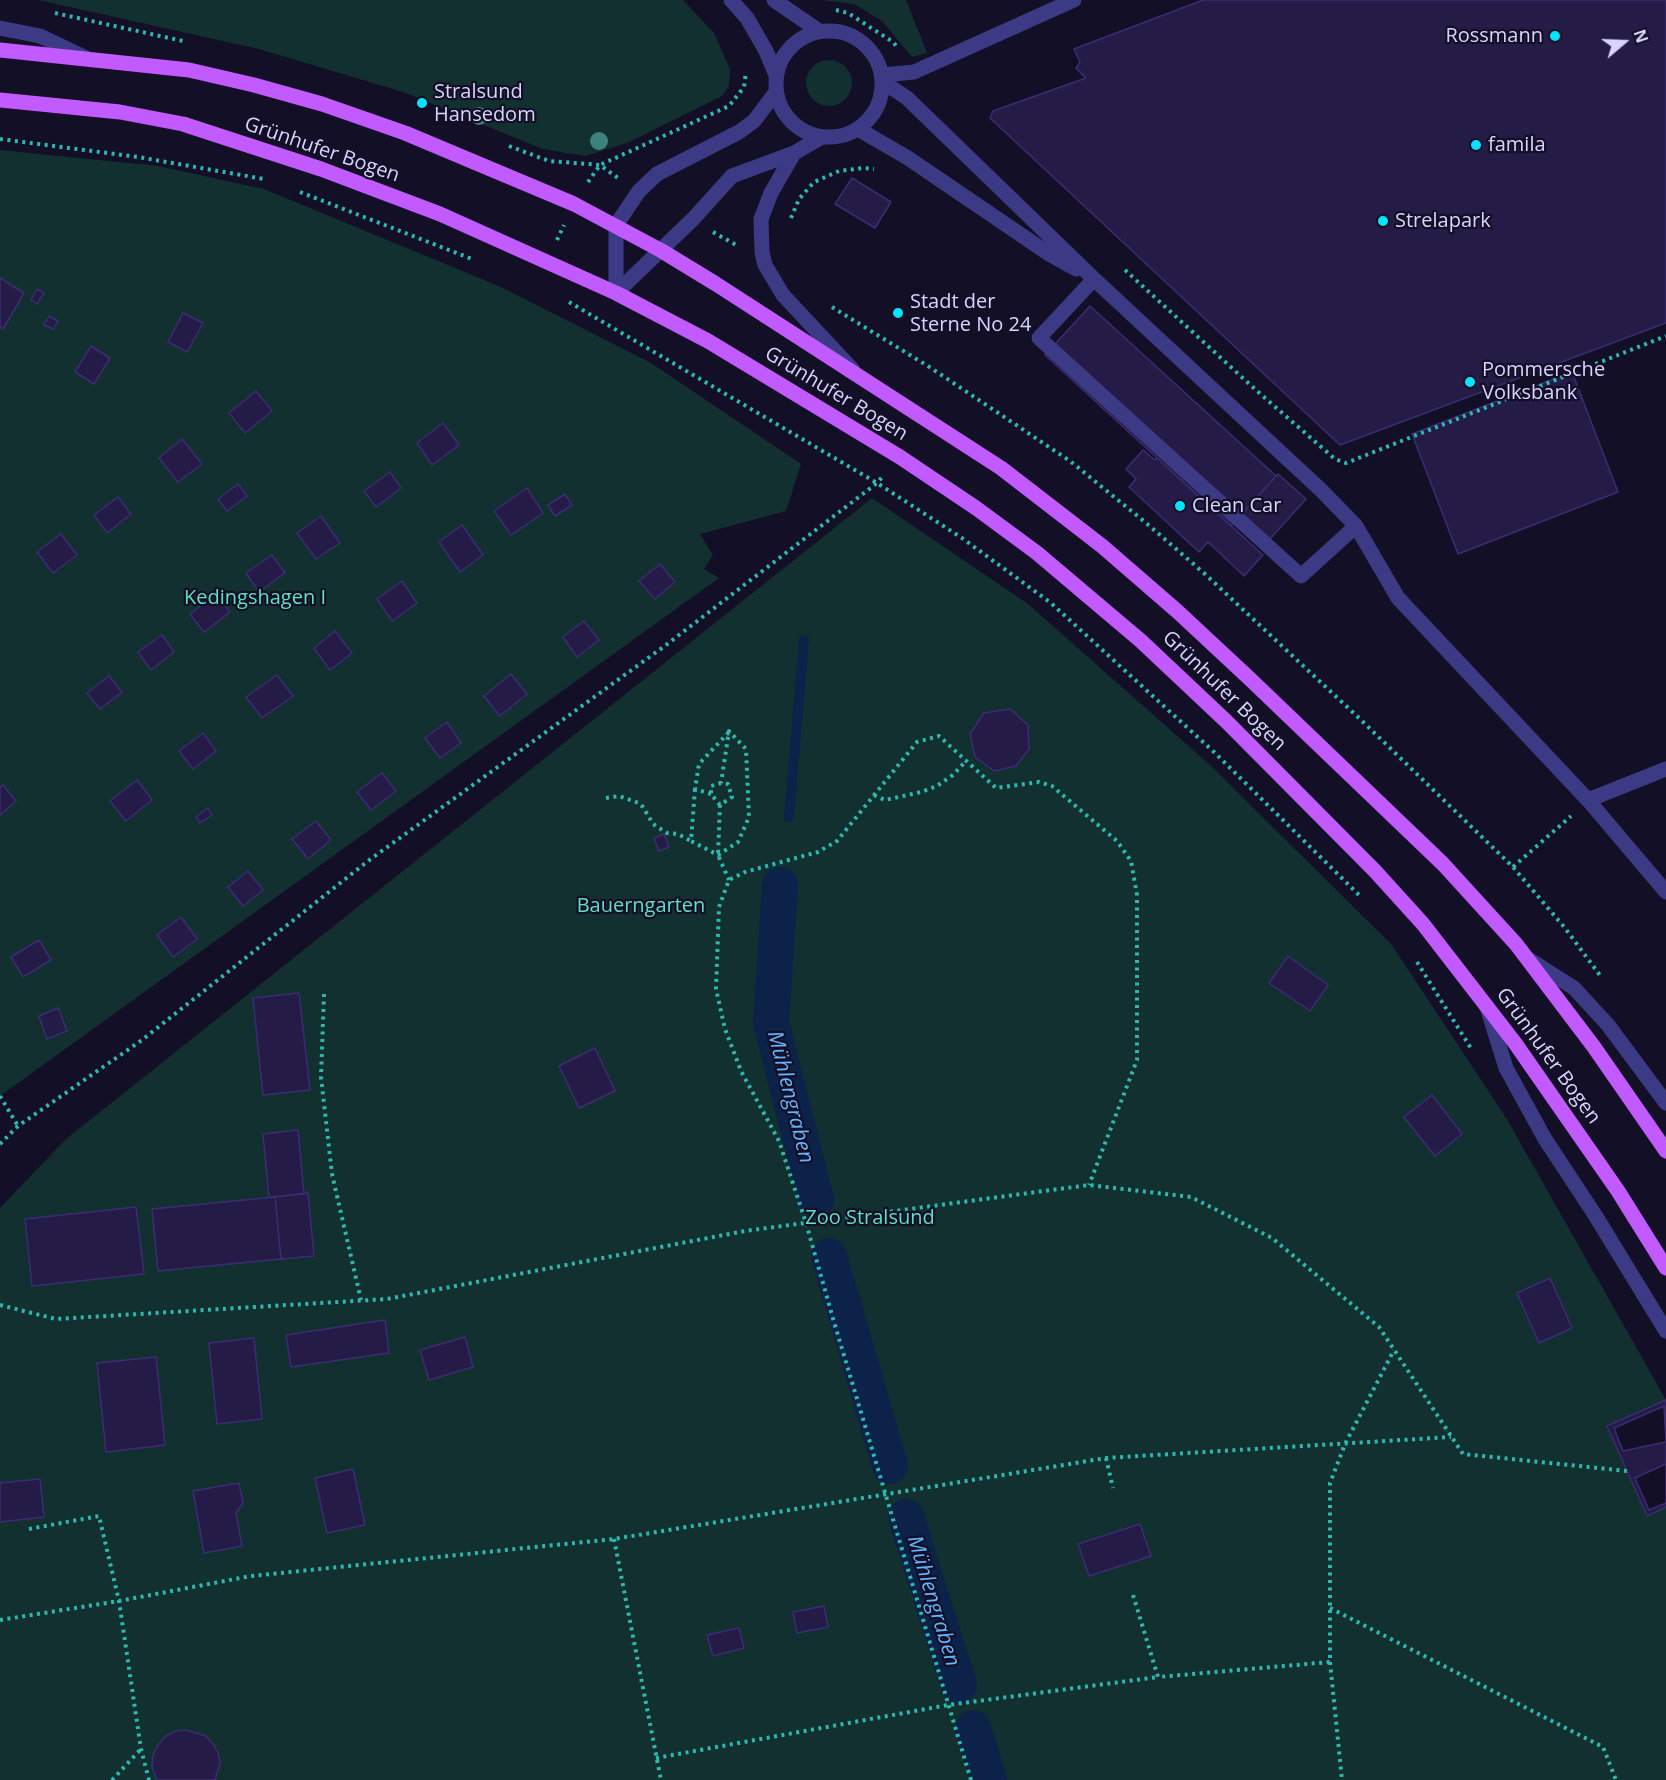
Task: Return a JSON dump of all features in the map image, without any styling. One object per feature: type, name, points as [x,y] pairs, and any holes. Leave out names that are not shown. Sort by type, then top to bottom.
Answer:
[{"type":"main road","name":"Grünhufer Bogen","points":[[0,50],[189,70],[254,84],[322,104],[405,133],[574,204],[616,225],[662,251],[1001,468],[1102,546],[1152,589],[1250,679],[1443,864],[1526,957],[1594,1047],[1666,1151]]},
{"type":"main road","name":"Grünhufer Bogen","points":[[0,100],[120,112],[183,124],[321,169],[440,214],[616,293],[708,341],[900,457],[1011,534],[1097,602],[1227,722],[1375,871],[1423,924],[1565,1113],[1618,1191],[1666,1268]]},
{"type":"street","points":[[731,0],[747,18],[766,51],[776,75]]},
{"type":"street","points":[[774,0],[819,31]]},
{"type":"street","points":[[882,78],[914,72],[1074,0]]},
{"type":"street","points":[[0,28],[40,36],[86,58]]},
{"type":"street","points":[[833,30],[847,33],[859,40],[870,49],[878,61],[882,78],[880,100],[871,117],[858,129],[841,136],[822,137],[806,132],[792,122],[781,108],[776,92],[776,75],[782,59],[791,46],[803,36],[819,31],[833,30]]},
{"type":"street","points":[[882,78],[907,98],[1094,279],[1314,483],[1356,526],[1398,598],[1588,800],[1666,892]]},
{"type":"street","points":[[616,293],[616,225],[639,191],[657,174],[739,132],[754,121],[776,92]]},
{"type":"street","points":[[858,129],[908,158],[1049,254],[1094,279]]},
{"type":"street","points":[[616,293],[662,251],[732,176],[794,153],[822,137]]},
{"type":"street","name":"Grünhufer Bogen","points":[[794,153],[771,193],[760,219],[763,258],[783,295],[862,378]]},
{"type":"street","points":[[1094,279],[1039,338],[1301,576],[1356,526]]},
{"type":"street","points":[[1588,800],[1666,769]]},
{"type":"street","name":"Grünhufer Bogen","points":[[1526,957],[1574,988],[1608,1025],[1666,1103]]},
{"type":"street","points":[[1487,1007],[1506,1068],[1545,1139],[1666,1331]]},
{"type":"path","points":[[828,9],[848,13],[894,42],[914,72]]},
{"type":"path","points":[[600,165],[729,105],[744,87],[746,66]]},
{"type":"path","points":[[0,139],[138,157],[273,181]]},
{"type":"path","points":[[788,225],[799,199],[814,182],[839,171],[863,168],[890,175],[908,158]]},
{"type":"path","points":[[295,190],[479,262]]},
{"type":"path","points":[[1124,268],[1257,391],[1335,459],[1346,463],[1666,336]]},
{"type":"path","points":[[563,299],[877,483],[962,538],[1051,603],[1214,752],[1368,904]]},
{"type":"path","points":[[0,1144],[18,1126],[142,1040],[368,861],[666,645],[877,483]]},
{"type":"path","points":[[721,783],[729,731]]},
{"type":"path","points":[[691,841],[699,764],[729,731]]},
{"type":"path","points":[[718,855],[738,842],[748,817],[746,749],[729,731]]},
{"type":"path","points":[[971,1780],[806,1223],[779,1141],[741,1071],[725,1029],[716,989],[719,907],[729,880],[745,872],[818,852],[837,841],[917,742],[939,736],[996,788],[1039,783],[1052,786],[1117,841],[1131,861],[1137,895],[1137,1060],[1089,1185]]},
{"type":"path","points":[[874,795],[885,800],[921,792],[945,781],[966,761]]},
{"type":"path","points":[[711,794],[711,786],[721,783],[728,784],[732,797],[720,805]]},
{"type":"path","points":[[695,789],[711,794],[720,805],[718,855],[729,880]]},
{"type":"path","points":[[606,798],[618,796],[639,803],[653,824],[667,833],[678,834],[718,855]]},
{"type":"path","points":[[1513,867],[1588,800]]},
{"type":"path","points":[[1414,958],[1476,1057]]},
{"type":"path","points":[[324,993],[321,1077],[332,1174],[361,1300]]},
{"type":"path","points":[[0,1096],[18,1126]]},
{"type":"path","points":[[0,1305],[56,1319],[387,1299],[745,1231],[1089,1185],[1191,1197],[1272,1238],[1379,1327],[1463,1454],[1627,1471]]},
{"type":"path","points":[[1342,1780],[1330,1662],[1330,1483],[1345,1443],[1394,1350]]},
{"type":"path","points":[[0,1620],[119,1601],[251,1576],[614,1539],[1106,1458],[1452,1437]]},
{"type":"path","points":[[1106,1458],[1113,1488]]},
{"type":"path","points":[[29,1529],[99,1516],[119,1601],[141,1749],[149,1780]]},
{"type":"path","points":[[614,1539],[661,1780]]},
{"type":"path","points":[[1133,1595],[1158,1677]]},
{"type":"path","points":[[1330,1608],[1603,1746],[1616,1780]]},
{"type":"path","points":[[656,1758],[948,1705],[1158,1677],[1330,1662]]},
{"type":"path","points":[[112,1780],[141,1749]]},
{"type":"green space","points":[[38,0],[683,0],[714,33],[730,69],[729,86],[722,96],[627,143],[585,156],[543,149],[403,92],[259,49]]},
{"type":"green space","points":[[822,0],[906,0],[927,53],[912,57],[882,21],[854,4]]},
{"type":"green space","points":[[829,60],[845,67],[852,83],[845,99],[829,106],[813,99],[806,83],[813,67]]},
{"type":"green space","name":"Kedingshagen I","points":[[0,150],[158,166],[264,189],[501,287],[651,363],[801,464],[786,511],[700,534],[713,555],[704,569],[719,578],[0,1096]]},
{"type":"green space","name":"Zoo Stralsund","points":[[872,498],[1028,604],[1210,765],[1392,945],[1508,1121],[1666,1400],[1607,1427],[1647,1515],[1666,1507],[1666,1780],[0,1780],[0,1208],[66,1139]]},
{"type":"building","name":"Strelapark","points":[[1203,0],[1666,0],[1666,323],[1340,445],[990,118],[993,111],[1086,78],[1076,68],[1080,62],[1074,49]]},
{"type":"building","points":[[852,178],[891,202],[875,228],[835,204]]},
{"type":"building","points":[[0,278],[24,293],[3,329],[0,327]]},
{"type":"building","points":[[37,289],[44,293],[37,304],[31,300]]},
{"type":"building","points":[[1090,306],[1276,476],[1231,526],[1045,355]]},
{"type":"building","points":[[183,313],[203,323],[187,352],[168,342]]},
{"type":"building","points":[[49,316],[58,321],[54,329],[44,325]]},
{"type":"building","points":[[91,346],[110,358],[94,384],[75,372]]},
{"type":"building","points":[[1572,372],[1618,492],[1458,554],[1412,434]]},
{"type":"building","points":[[256,391],[272,411],[245,433],[229,413]]},
{"type":"building","points":[[443,423],[459,445],[432,465],[417,443]]},
{"type":"building","points":[[182,439],[202,464],[178,482],[159,458]]},
{"type":"building","name":"Clean Car","points":[[1143,450],[1155,460],[1157,458],[1263,555],[1244,576],[1208,542],[1199,552],[1129,487],[1136,479],[1126,469]]},
{"type":"building","points":[[390,472],[401,488],[376,507],[364,491]]},
{"type":"building","points":[[1278,474],[1306,499],[1270,539],[1242,514]]},
{"type":"building","points":[[238,484],[247,496],[227,511],[218,499]]},
{"type":"building","points":[[527,488],[543,513],[511,535],[494,511]]},
{"type":"building","points":[[565,494],[572,505],[555,516],[548,505]]},
{"type":"building","points":[[118,497],[131,514],[107,533],[94,515]]},
{"type":"building","points":[[321,516],[340,543],[316,559],[297,533]]},
{"type":"building","points":[[462,525],[483,555],[460,572],[439,542]]},
{"type":"building","points":[[61,534],[77,555],[53,573],[37,552]]},
{"type":"building","points":[[272,555],[285,573],[259,592],[246,573]]},
{"type":"building","points":[[660,564],[675,582],[655,599],[639,581]]},
{"type":"building","points":[[402,581],[417,603],[392,621],[377,599]]},
{"type":"building","points":[[216,594],[230,612],[204,632],[190,614]]},
{"type":"building","points":[[584,621],[599,640],[577,657],[563,637]]},
{"type":"building","points":[[335,631],[352,653],[330,670],[314,648]]},
{"type":"building","points":[[162,635],[174,652],[151,670],[138,652]]},
{"type":"building","points":[[511,674],[527,694],[500,716],[484,696]]},
{"type":"building","points":[[277,675],[293,696],[262,718],[246,697]]},
{"type":"building","points":[[109,676],[122,692],[100,709],[87,693]]},
{"type":"building","points":[[1010,709],[1028,725],[1029,749],[1016,766],[994,771],[975,757],[970,734],[984,713]]},
{"type":"building","points":[[447,722],[461,743],[440,758],[425,738]]},
{"type":"building","points":[[203,733],[216,751],[193,769],[179,751]]},
{"type":"building","points":[[382,773],[396,791],[371,810],[357,792]]},
{"type":"building","points":[[137,780],[152,800],[126,821],[110,801]]},
{"type":"building","points":[[3,785],[16,801],[0,815],[0,788]]},
{"type":"building","points":[[208,808],[212,815],[200,823],[196,817]]},
{"type":"building","points":[[316,821],[331,840],[308,859],[292,839]]},
{"type":"building","points":[[664,834],[669,847],[659,851],[654,838]]},
{"type":"building","points":[[248,871],[263,890],[243,906],[228,887]]},
{"type":"building","points":[[181,917],[197,939],[173,957],[157,935]]},
{"type":"building","points":[[39,940],[51,960],[23,977],[11,957]]},
{"type":"building","points":[[1288,956],[1328,985],[1310,1011],[1269,983]]},
{"type":"building","points":[[299,993],[310,1090],[263,1095],[253,998]]},
{"type":"building","points":[[58,1008],[67,1031],[47,1039],[39,1016]]},
{"type":"building","points":[[595,1048],[615,1091],[579,1108],[559,1066]]},
{"type":"building","points":[[1432,1095],[1462,1134],[1435,1156],[1404,1117]]},
{"type":"building","points":[[298,1130],[304,1194],[269,1197],[263,1134]]},
{"type":"building","points":[[308,1193],[314,1256],[281,1259],[275,1197]]},
{"type":"building","points":[[275,1197],[281,1259],[158,1271],[152,1209]]},
{"type":"building","points":[[136,1207],[144,1274],[32,1286],[25,1219]]},
{"type":"building","points":[[1550,1278],[1572,1328],[1539,1343],[1517,1293]]},
{"type":"building","points":[[385,1320],[389,1353],[291,1367],[286,1335]]},
{"type":"building","points":[[465,1337],[473,1367],[429,1380],[420,1350]]},
{"type":"building","points":[[254,1338],[262,1419],[217,1424],[209,1343]]},
{"type":"building","points":[[156,1357],[165,1445],[106,1452],[97,1363]]},
{"type":"building","points":[[1666,1400],[1666,1507],[1647,1516],[1607,1426]]},
{"type":"building","points":[[1664,1406],[1666,1442],[1623,1451],[1614,1428]]},
{"type":"building","points":[[1666,1464],[1666,1503],[1649,1510],[1635,1478]]},
{"type":"building","points":[[353,1469],[365,1525],[327,1533],[315,1478]]},
{"type":"building","points":[[40,1479],[44,1517],[0,1522],[0,1483]]},
{"type":"building","points":[[239,1483],[243,1503],[236,1513],[242,1546],[204,1553],[193,1491]]},
{"type":"building","points":[[1140,1524],[1151,1556],[1089,1576],[1078,1544]]},
{"type":"building","points":[[824,1606],[828,1627],[797,1633],[793,1612]]},
{"type":"building","points":[[739,1628],[744,1648],[713,1656],[707,1635]]},
{"type":"building","points":[[186,1730],[206,1736],[213,1744],[220,1763],[215,1780],[157,1780],[152,1767],[153,1755],[158,1745],[166,1736],[176,1731]]},
{"type":"waterway","name":"Mühlengraben","points":[[789,817],[804,640]]},
{"type":"waterway","name":"Mühlengraben","points":[[780,885],[771,1022],[816,1200]]},
{"type":"waterway","name":"Mühlengraben","points":[[829,1256],[890,1466]]},
{"type":"waterway","name":"Mühlengraben","points":[[906,1517],[959,1685]]},
{"type":"waterway","name":"Mühlengraben","points":[[973,1728],[989,1780]]},
{"type":"place","name":"Rossmann","points":[[1555,36]]},
{"type":"place","name":"Stralsund Hansedom","points":[[422,103]]},
{"type":"place","name":"famila","points":[[1476,145]]},
{"type":"place","name":"Strelapark","points":[[1383,221]]},
{"type":"place","name":"Stadt der Sterne No 24","points":[[898,313]]},
{"type":"place","name":"Pommersche Volksbank","points":[[1470,382]]},
{"type":"place","name":"Clean Car","points":[[1180,506]]},
{"type":"park label","name":"Bauerngarten","points":[[641,906]]}]
